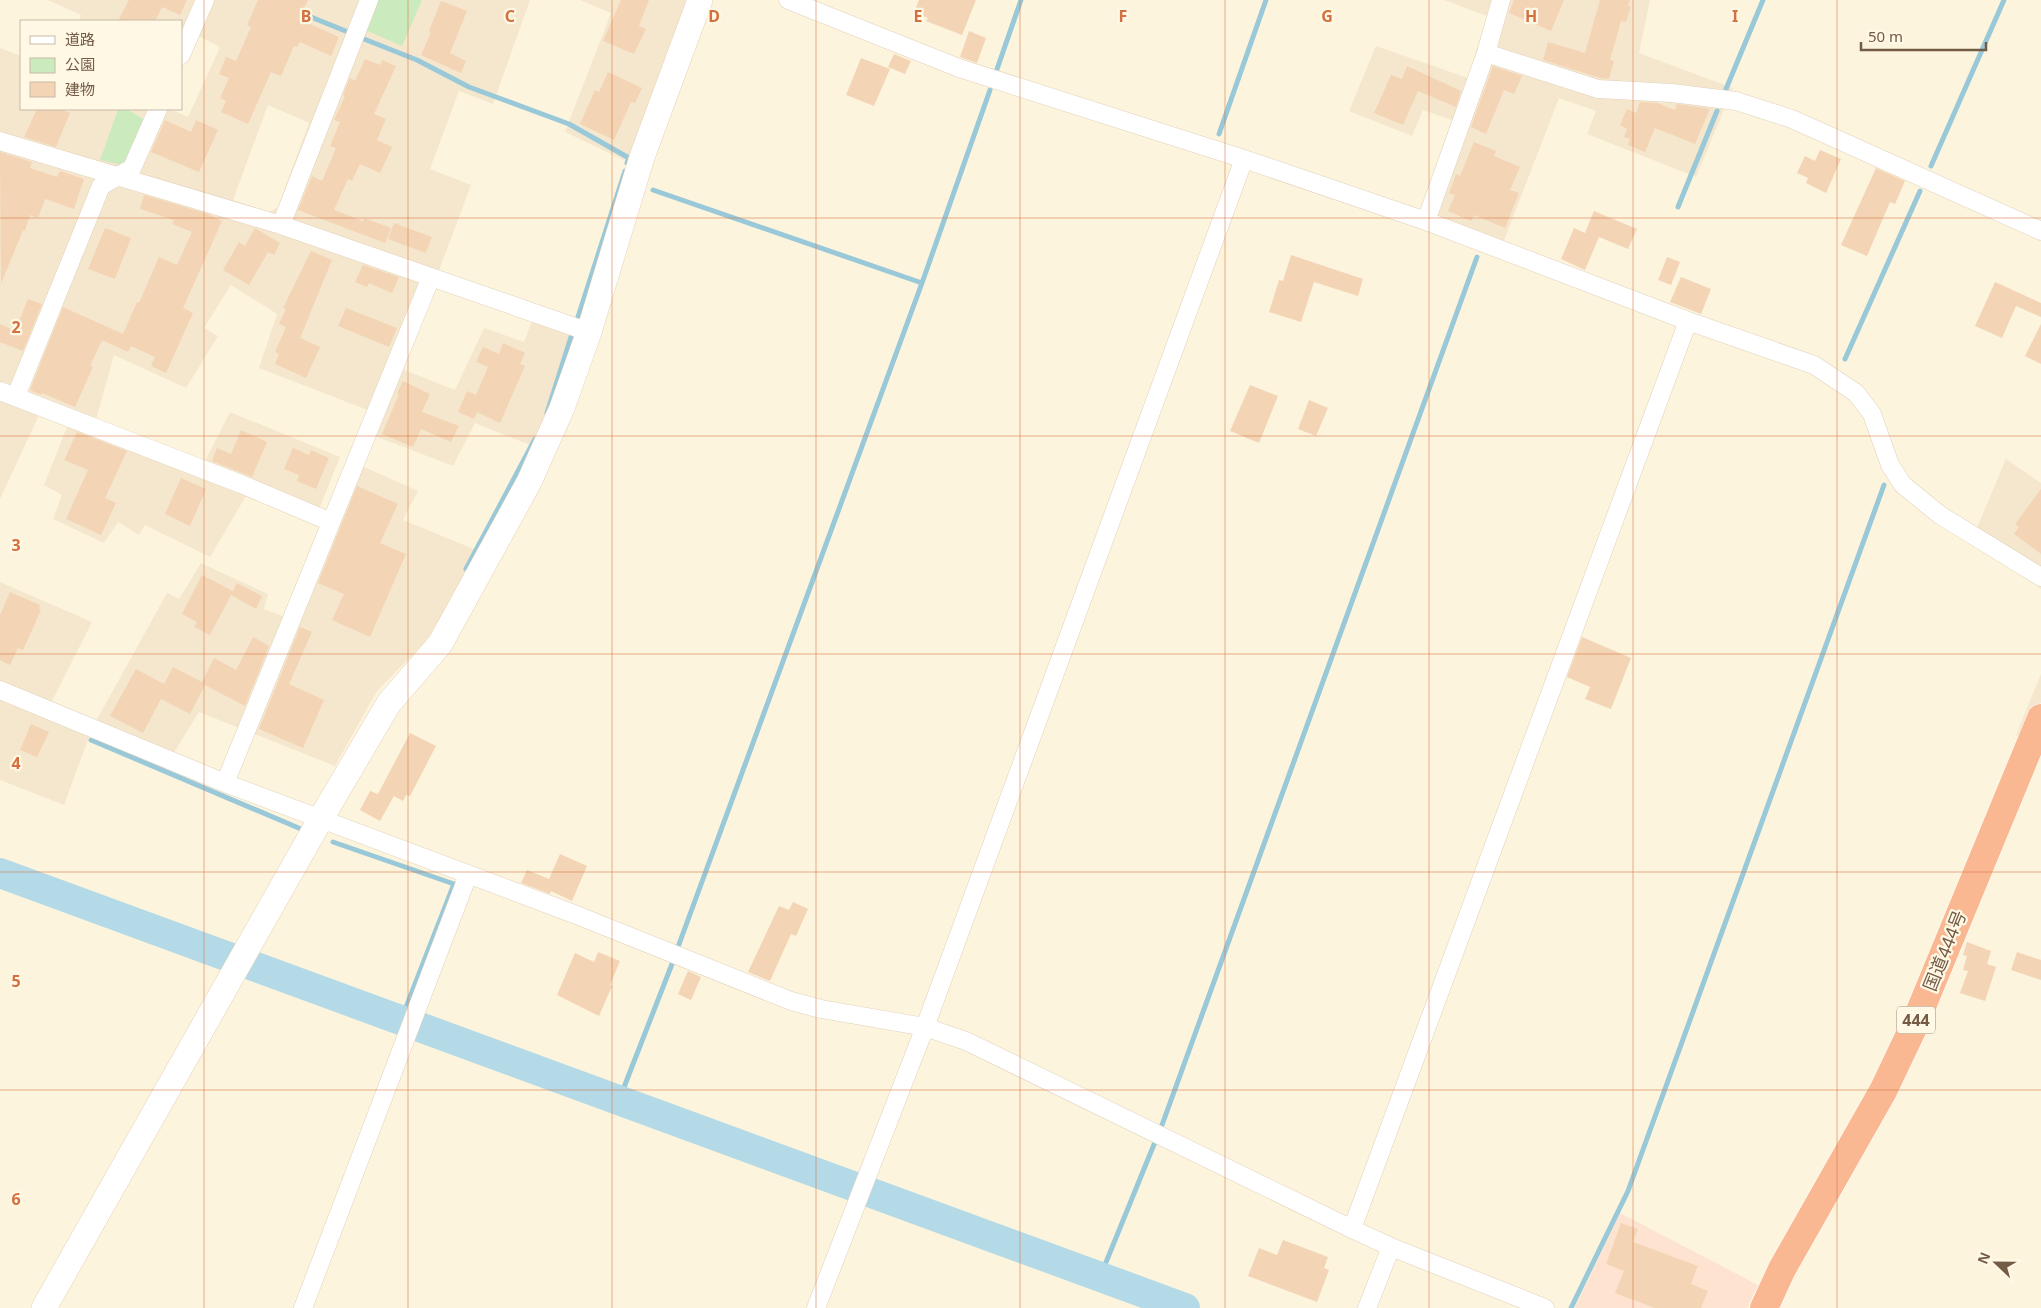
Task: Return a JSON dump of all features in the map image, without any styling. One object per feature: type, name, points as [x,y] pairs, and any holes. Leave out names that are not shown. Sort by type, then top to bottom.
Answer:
[{"type":"highway","name":"国道444号","points":[[1764,1308],[1782,1268],[1883,1091],[1913,1028],[2041,718]]},
{"type":"street","points":[[182,53],[205,0]]},
{"type":"street","points":[[281,224],[369,0]]},
{"type":"street","points":[[44,1308],[320,820],[389,703],[440,644],[529,482],[562,408],[589,332],[642,157],[700,0]]},
{"type":"street","points":[[788,0],[959,68],[1244,159],[1426,220],[1688,321],[1814,365],[1856,393],[1872,414],[1890,465],[1903,485],[1940,515],[2041,577]]},
{"type":"street","points":[[1426,220],[1486,53],[1501,0]]},
{"type":"street","points":[[1486,53],[1598,89],[1672,93],[1736,101],[1792,119],[2041,231]]},
{"type":"street","points":[[158,110],[132,168],[101,186],[8,394],[241,484],[330,522]]},
{"type":"street","points":[[0,141],[281,224],[589,332]]},
{"type":"street","points":[[816,1308],[925,1027],[1244,159]]},
{"type":"street","points":[[225,783],[431,277]]},
{"type":"street","points":[[1352,1229],[1688,321]]},
{"type":"street","points":[[0,690],[225,783],[574,914],[791,1001],[821,1010],[925,1027],[966,1041],[1391,1247],[1545,1308]]},
{"type":"street","points":[[303,1308],[468,875]]},
{"type":"street","points":[[1367,1308],[1391,1247]]},
{"type":"shaded area","points":[[48,0],[530,0],[493,104],[459,91],[430,169],[471,185],[402,369],[455,390],[484,328],[524,342],[537,307],[581,319],[535,447],[475,423],[453,466],[362,431],[370,411],[259,368],[277,314],[231,285],[204,328],[218,336],[186,388],[114,355],[96,420],[205,461],[230,412],[340,457],[315,519],[249,491],[210,557],[145,525],[139,535],[118,522],[104,543],[53,519],[62,495],[44,485],[69,422],[40,413],[0,499],[0,48],[20,56],[20,110],[118,110],[100,160],[145,120],[129,110],[172,110],[188,117],[220,47],[197,35],[182,67],[182,20],[79,20],[81,15]],"holes":[[[268,105],[309,123],[278,207],[268,213],[233,200]]]},
{"type":"shaded area","points":[[580,0],[687,0],[630,163],[565,132],[611,13]]},
{"type":"shaded area","points":[[1444,0],[1650,0],[1639,53],[1733,88],[1696,177],[1587,134],[1596,111],[1559,98],[1498,256],[1415,227],[1452,120],[1423,110],[1412,136],[1349,111],[1376,46],[1468,78],[1487,16]]},
{"type":"shaded area","points":[[2006,459],[2041,483],[2041,589],[1971,542]]},
{"type":"shaded area","points":[[351,461],[418,491],[403,520],[481,552],[426,641],[377,691],[335,766],[199,712],[164,769],[89,737],[64,805],[0,780],[0,582],[92,622],[52,701],[96,721],[167,593],[179,599],[201,563],[268,594],[264,609],[285,617]]},
{"type":"shaded area","points":[[2041,674],[2041,747],[2016,735]]},
{"type":"shaded area","points":[[1620,1213],[1758,1285],[1747,1308],[1575,1308]]},
{"type":"green space","points":[[375,0],[422,0],[402,46],[363,29]]},
{"type":"green space","points":[[118,110],[129,110],[145,120],[125,166],[100,160]]},
{"type":"building","points":[[129,0],[187,0],[180,15],[162,7],[156,20],[119,20]]},
{"type":"building","points":[[258,0],[308,0],[299,19],[339,37],[331,56],[300,42],[297,47],[294,46],[281,76],[271,72],[248,124],[221,112],[226,101],[220,98],[229,78],[219,74],[226,57],[236,61],[251,27],[247,25]]},
{"type":"building","points":[[621,0],[649,0],[639,26],[646,29],[634,54],[603,41]]},
{"type":"building","points":[[919,0],[976,0],[962,35],[926,21],[928,18],[914,12]]},
{"type":"building","points":[[1514,0],[1564,0],[1551,31],[1509,13]]},
{"type":"building","points":[[1600,0],[1630,0],[1628,6],[1631,6],[1626,22],[1621,21],[1610,60],[1614,61],[1609,79],[1600,78],[1543,60],[1548,42],[1585,53]]},
{"type":"building","points":[[441,1],[467,11],[450,53],[466,61],[461,73],[421,55]]},
{"type":"building","points":[[969,31],[986,38],[977,63],[960,57]]},
{"type":"building","points":[[894,54],[911,61],[905,74],[888,67]]},
{"type":"building","points":[[861,58],[890,69],[874,106],[846,95]]},
{"type":"building","points":[[365,59],[380,65],[382,60],[396,66],[374,114],[386,119],[377,140],[392,147],[380,173],[360,164],[352,181],[348,179],[334,210],[363,221],[364,218],[391,228],[385,243],[298,210],[312,176],[322,181],[336,148],[330,146],[340,122],[334,120],[345,96],[343,95],[350,78],[355,81]]},
{"type":"building","points":[[1407,66],[1461,91],[1456,107],[1418,91],[1403,125],[1374,113],[1391,75],[1402,79]]},
{"type":"building","points":[[1493,66],[1522,76],[1514,94],[1504,90],[1486,134],[1471,127]]},
{"type":"building","points":[[608,72],[642,88],[635,103],[631,102],[614,140],[580,124],[595,90],[599,92]]},
{"type":"building","points":[[1640,102],[1657,103],[1675,110],[1677,104],[1710,109],[1695,144],[1655,128],[1645,152],[1628,145],[1630,139],[1624,137],[1627,129],[1620,125],[1627,109],[1636,113]]},
{"type":"building","points":[[37,110],[62,110],[70,113],[56,147],[24,137]]},
{"type":"building","points":[[165,120],[191,132],[196,120],[218,130],[199,172],[151,152]]},
{"type":"building","points":[[1474,142],[1496,151],[1494,156],[1520,167],[1510,190],[1519,193],[1505,228],[1474,215],[1471,221],[1448,211],[1455,195],[1449,193],[1456,174],[1460,176]]},
{"type":"building","points":[[1820,150],[1841,159],[1826,193],[1806,183],[1808,178],[1797,173],[1805,156],[1815,161]]},
{"type":"building","points":[[0,152],[32,162],[30,168],[57,177],[60,171],[84,179],[74,209],[45,199],[38,218],[30,215],[25,231],[23,230],[1,284]]},
{"type":"building","points":[[1876,168],[1905,181],[1895,204],[1890,202],[1867,256],[1841,245]]},
{"type":"building","points":[[144,195],[208,214],[222,221],[183,308],[193,313],[166,373],[151,366],[155,357],[131,346],[128,352],[102,340],[90,366],[93,367],[75,407],[30,390],[63,307],[123,334],[159,257],[177,265],[192,232],[172,224],[174,220],[140,209]]},
{"type":"building","points":[[1594,211],[1637,229],[1628,249],[1599,237],[1585,270],[1561,259],[1574,228],[1585,233]]},
{"type":"building","points":[[394,223],[432,237],[426,253],[388,239]]},
{"type":"building","points":[[105,228],[131,238],[115,279],[88,269]]},
{"type":"building","points":[[255,228],[280,243],[274,255],[268,252],[249,285],[223,270],[239,242],[245,246]]},
{"type":"building","points":[[311,251],[332,260],[300,338],[320,347],[306,378],[275,364],[279,354],[275,352],[286,327],[279,324],[286,309],[283,308]]},
{"type":"building","points":[[1291,255],[1363,279],[1358,296],[1314,282],[1301,322],[1269,312],[1279,280],[1283,281]]},
{"type":"building","points":[[1667,257],[1680,262],[1671,285],[1658,280]]},
{"type":"building","points":[[363,265],[399,277],[392,293],[369,283],[367,287],[355,282]]},
{"type":"building","points":[[1681,277],[1711,289],[1701,314],[1670,302]]},
{"type":"building","points":[[1995,282],[2041,303],[2041,317],[2016,306],[2002,338],[1975,326]]},
{"type":"building","points":[[28,299],[42,304],[23,351],[0,342],[0,324],[15,331]]},
{"type":"building","points":[[346,308],[397,328],[389,347],[338,326]]},
{"type":"building","points":[[2041,324],[2041,364],[2025,356]]},
{"type":"building","points":[[503,343],[525,353],[520,364],[525,366],[500,423],[477,412],[474,419],[458,412],[467,391],[476,395],[488,367],[476,362],[483,347],[499,354]]},
{"type":"building","points":[[403,381],[430,394],[422,412],[459,426],[451,442],[421,429],[413,447],[382,434]]},
{"type":"building","points":[[1250,385],[1278,396],[1259,443],[1230,431]]},
{"type":"building","points":[[1309,400],[1328,408],[1316,436],[1298,429]]},
{"type":"building","points":[[241,430],[267,442],[252,477],[212,461],[217,448],[231,454]]},
{"type":"building","points":[[77,432],[127,451],[105,498],[116,503],[101,535],[66,519],[88,470],[64,460]]},
{"type":"building","points":[[293,448],[309,455],[311,450],[329,458],[316,489],[297,481],[299,475],[284,469]]},
{"type":"building","points":[[181,478],[206,489],[190,526],[165,514]]},
{"type":"building","points":[[357,486],[398,504],[380,543],[406,554],[370,637],[332,620],[344,594],[318,583]]},
{"type":"building","points":[[2041,489],[2041,554],[2014,534],[2019,527],[2015,524]]},
{"type":"building","points":[[202,575],[233,591],[237,583],[262,596],[256,609],[231,595],[210,635],[194,627],[197,622],[182,614]]},
{"type":"building","points":[[10,592],[40,605],[39,609],[41,610],[23,650],[18,648],[10,665],[0,660],[0,615]]},
{"type":"building","points":[[300,627],[312,632],[289,684],[324,700],[303,748],[259,729]]},
{"type":"building","points":[[253,637],[269,646],[245,706],[205,685],[190,714],[161,699],[143,733],[110,716],[136,669],[164,684],[173,667],[202,682],[214,658],[236,670]]},
{"type":"building","points":[[1582,637],[1631,658],[1611,709],[1585,699],[1590,687],[1567,677]]},
{"type":"building","points":[[31,724],[49,732],[37,757],[20,750]]},
{"type":"building","points":[[410,733],[436,746],[410,796],[406,795],[403,801],[394,796],[380,821],[360,810],[370,791],[378,794]]},
{"type":"building","points":[[560,854],[587,866],[572,901],[551,891],[550,894],[521,883],[527,870],[549,879]]},
{"type":"building","points":[[793,902],[808,909],[796,936],[791,934],[770,981],[748,972],[779,906],[789,910]]},
{"type":"building","points":[[1967,942],[1991,951],[1987,964],[1996,967],[1985,1001],[1960,993],[1968,971],[1963,970],[1967,956],[1963,955]]},
{"type":"building","points":[[598,952],[620,961],[599,1016],[557,995],[575,953],[594,962]]},
{"type":"building","points":[[2017,952],[2041,960],[2041,980],[2011,970]]},
{"type":"building","points":[[688,971],[701,977],[691,1000],[678,994]]},
{"type":"building","points":[[1621,1223],[1638,1229],[1633,1242],[1698,1266],[1691,1284],[1708,1291],[1701,1308],[1655,1308],[1615,1293],[1624,1271],[1606,1264]]},
{"type":"building","points":[[1283,1240],[1328,1257],[1324,1268],[1329,1270],[1317,1302],[1248,1276],[1259,1248],[1277,1255]]},
{"type":"waterway","points":[[996,72],[1021,0]]},
{"type":"waterway","points":[[1219,134],[1266,0]]},
{"type":"waterway","points":[[1726,89],[1763,0]]},
{"type":"waterway","points":[[1931,166],[2004,0]]},
{"type":"waterway","points":[[296,11],[348,32]]},
{"type":"waterway","points":[[364,39],[417,60],[469,87],[569,124],[629,158],[627,163]]},
{"type":"waterway","points":[[678,947],[922,283],[990,90]]},
{"type":"waterway","points":[[1678,207],[1717,111]]},
{"type":"waterway","points":[[578,317],[625,171]]},
{"type":"waterway","points":[[653,190],[922,283]]},
{"type":"waterway","points":[[1845,359],[1920,191]]},
{"type":"waterway","points":[[1162,1125],[1477,257]]},
{"type":"waterway","points":[[547,413],[571,337]]},
{"type":"waterway","points":[[466,569],[535,439]]},
{"type":"waterway","points":[[1571,1308],[1628,1191],[1884,485]]},
{"type":"waterway","points":[[91,740],[301,829]]},
{"type":"waterway","points":[[333,842],[454,884],[401,1020]]},
{"type":"waterway","points":[[0,873],[1185,1308]]},
{"type":"waterway","points":[[619,1100],[672,964]]},
{"type":"waterway","points":[[1100,1277],[1155,1142]]}]
